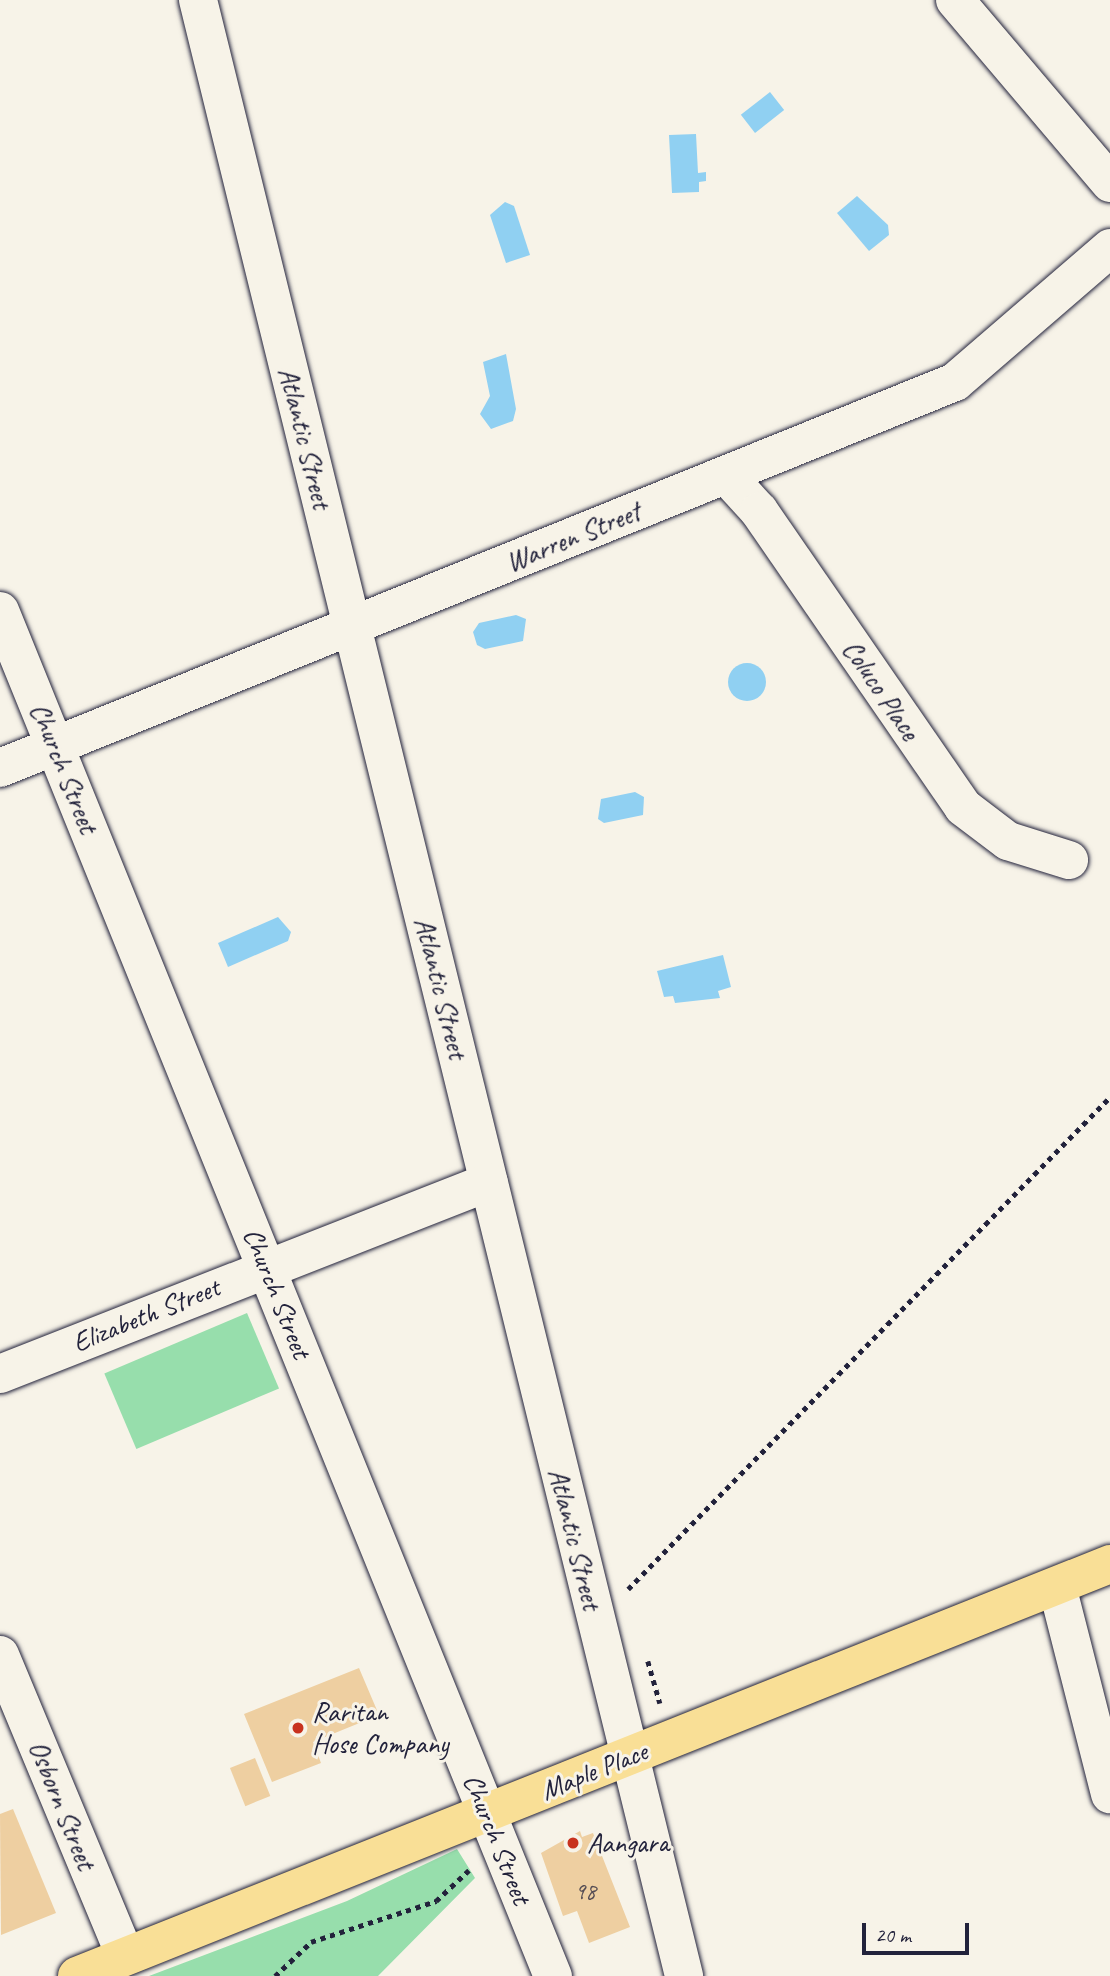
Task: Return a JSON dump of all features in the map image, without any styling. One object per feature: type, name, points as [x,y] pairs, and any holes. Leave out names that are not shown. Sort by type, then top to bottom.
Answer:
[{"type":"main road","name":"Maple Place","points":[[77,1976],[1110,1564]]},
{"type":"street","name":"Atlantic Street","points":[[198,0],[684,1976]]},
{"type":"street","points":[[955,0],[1110,183]]},
{"type":"street","name":"Warren Street","points":[[0,768],[955,382],[1110,248]]},
{"type":"street","name":"Coluco Place","points":[[727,476],[759,511],[964,807],[1008,841],[1069,860]]},
{"type":"street","name":"Church Street","points":[[0,611],[553,1976]]},
{"type":"street","name":"Elizabeth Street","points":[[0,1374],[266,1266],[489,1182]]},
{"type":"street","points":[[1057,1586],[1110,1794]]},
{"type":"street","name":"Osborn Street","points":[[0,1654],[125,1955]]},
{"type":"path","points":[[632,1602],[628,1589],[1110,1097]]},
{"type":"path","points":[[647,1655],[658,1695]]},
{"type":"path","points":[[275,1976],[311,1942],[436,1901],[474,1866]]},
{"type":"green space","points":[[247,1313],[279,1388],[136,1449],[104,1374]]},
{"type":"green space","points":[[457,1849],[475,1878],[378,1976],[149,1976],[347,1901]]},
{"type":"water","points":[[770,92],[784,110],[755,133],[741,115]]},
{"type":"water","points":[[696,134],[698,173],[706,172],[706,181],[699,182],[699,192],[672,193],[669,135]]},
{"type":"water","points":[[857,196],[888,225],[889,235],[869,251],[837,213]]},
{"type":"water","points":[[505,202],[514,206],[530,255],[506,263],[490,215]]},
{"type":"water","points":[[506,354],[516,409],[513,421],[491,429],[480,414],[490,396],[483,362]]},
{"type":"water","points":[[516,615],[526,619],[523,641],[485,649],[477,645],[473,632],[479,623]]},
{"type":"water","points":[[747,663],[761,668],[766,682],[761,696],[747,701],[733,696],[728,682],[733,668]]},
{"type":"water","points":[[635,792],[644,797],[643,815],[604,823],[598,819],[601,799]]},
{"type":"water","points":[[278,917],[291,932],[288,941],[228,967],[218,943]]},
{"type":"water","points":[[723,955],[731,987],[718,991],[720,998],[675,1003],[673,996],[664,997],[657,971]]},
{"type":"building","name":"Raritan Hose Company","points":[[359,1668],[379,1715],[313,1742],[321,1763],[272,1782],[244,1714]]},
{"type":"building","points":[[255,1758],[270,1796],[245,1806],[230,1768]]},
{"type":"building","points":[[13,1809],[56,1913],[1,1935],[0,1814]]},
{"type":"building","points":[[580,1831],[582,1837],[593,1833],[630,1927],[589,1943],[577,1911],[563,1916],[541,1853]]},
{"type":"place","name":"Raritan Hose Company","points":[[298,1728]]},
{"type":"place","name":"Aangara","points":[[573,1843]]}]
